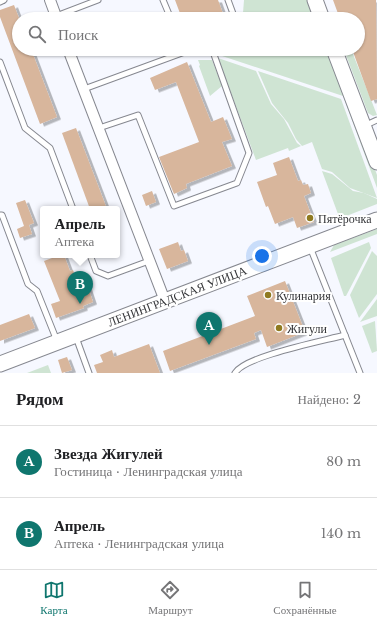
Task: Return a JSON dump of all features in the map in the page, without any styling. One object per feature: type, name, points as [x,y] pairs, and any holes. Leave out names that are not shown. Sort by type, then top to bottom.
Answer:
[{"type":"street","points":[[50,0],[54,12]]},
{"type":"street","points":[[315,0],[319,12]]},
{"type":"street","points":[[71,56],[165,301]]},
{"type":"street","points":[[337,56],[370,123],[377,162]]},
{"type":"street","name":"ЛЕНИНГРАДСКАЯ УЛИЦА","points":[[0,364],[377,220]]},
{"type":"lane","points":[[0,2],[4,0]]},
{"type":"lane","points":[[70,12],[98,0]]},
{"type":"lane","points":[[163,0],[168,12]]},
{"type":"lane","points":[[228,0],[232,12]]},
{"type":"lane","points":[[84,89],[174,56]]},
{"type":"lane","points":[[99,128],[138,115],[174,206],[237,183],[248,153],[214,56]]},
{"type":"lane","points":[[0,62],[25,128],[50,148],[72,206]]},
{"type":"lane","points":[[0,215],[2,214],[28,284],[37,291],[57,342]]},
{"type":"lane","points":[[310,246],[360,373]]},
{"type":"lane","points":[[91,258],[96,271],[108,276],[149,261]]},
{"type":"lane","points":[[235,373],[239,367],[264,357],[345,335]]},
{"type":"lane","points":[[77,340],[89,373]]},
{"type":"green space","points":[[244,0],[311,0],[315,12],[243,12]]},
{"type":"green space","points":[[222,56],[333,56],[377,175],[377,188],[343,96]]},
{"type":"green space","points":[[346,56],[354,56],[377,115],[373,116],[368,113]]},
{"type":"green space","points":[[218,58],[256,71],[271,104],[284,119],[297,143],[301,146],[289,151],[288,148],[256,160]]},
{"type":"green space","points":[[198,60],[212,60],[222,86],[210,96],[199,66]]},
{"type":"green space","points":[[258,71],[341,99],[377,198],[350,188],[332,172],[322,169],[312,142],[302,146],[296,139],[288,123],[272,103]]},
{"type":"green space","points":[[322,171],[332,174],[353,191],[364,193],[377,199],[377,204],[331,222],[330,219],[338,214]]},
{"type":"green space","points":[[377,229],[377,234],[330,252],[334,245]]},
{"type":"green space","points":[[369,242],[371,248],[346,296],[344,296],[331,258]]},
{"type":"green space","points":[[372,251],[377,256],[377,294],[359,318],[350,295]]},
{"type":"green space","points":[[377,299],[377,316],[360,322]]},
{"type":"green space","points":[[375,321],[377,351],[372,353],[362,326]]},
{"type":"green space","points":[[48,365],[51,373],[27,373]]},
{"type":"building","points":[[175,0],[218,0],[222,12],[180,12]]},
{"type":"building","points":[[333,0],[376,0],[377,99],[371,101],[355,56],[365,56],[365,12],[337,12]]},
{"type":"building","points":[[14,5],[17,12],[12,12],[12,49],[0,17],[0,10]]},
{"type":"building","points":[[15,56],[34,56],[57,117],[40,124]]},
{"type":"building","points":[[187,62],[211,122],[223,117],[232,139],[222,142],[232,166],[186,184],[187,188],[174,194],[159,157],[199,142],[176,82],[155,90],[150,78]]},
{"type":"building","points":[[76,128],[106,206],[89,206],[62,133]]},
{"type":"building","points":[[289,157],[298,181],[301,180],[303,185],[308,184],[311,193],[304,196],[314,222],[297,228],[293,217],[275,224],[268,206],[266,207],[257,182],[277,175],[273,163]]},
{"type":"building","points":[[152,191],[156,202],[146,206],[142,195]]},
{"type":"building","points":[[25,200],[34,223],[29,225],[32,234],[20,238],[17,229],[24,226],[16,203]]},
{"type":"building","points":[[178,242],[181,251],[184,250],[188,261],[167,269],[159,249]]},
{"type":"building","points":[[52,258],[65,258],[70,271],[73,270],[79,289],[88,287],[93,302],[83,306],[84,308],[56,318],[51,304],[60,301],[44,261]]},
{"type":"building","points":[[285,281],[305,332],[267,347],[261,330],[254,333],[256,339],[170,371],[163,351],[255,316],[247,296]]},
{"type":"building","points":[[29,314],[35,328],[0,341],[0,325]]},
{"type":"building","points":[[149,344],[160,373],[97,373],[94,365],[103,362],[100,355],[112,350],[114,357]]},
{"type":"building","points":[[67,357],[72,370],[62,373],[58,360]]},
{"type":"place","name":"Пятёрочка","points":[[310,218]]},
{"type":"place","name":"Кулинария","points":[[268,295]]},
{"type":"place","name":"Апрель","points":[[80,304]]},
{"type":"place","name":"Жигули","points":[[279,328]]},
{"type":"place","name":"Звезда Жигулей","points":[[209,345]]}]
